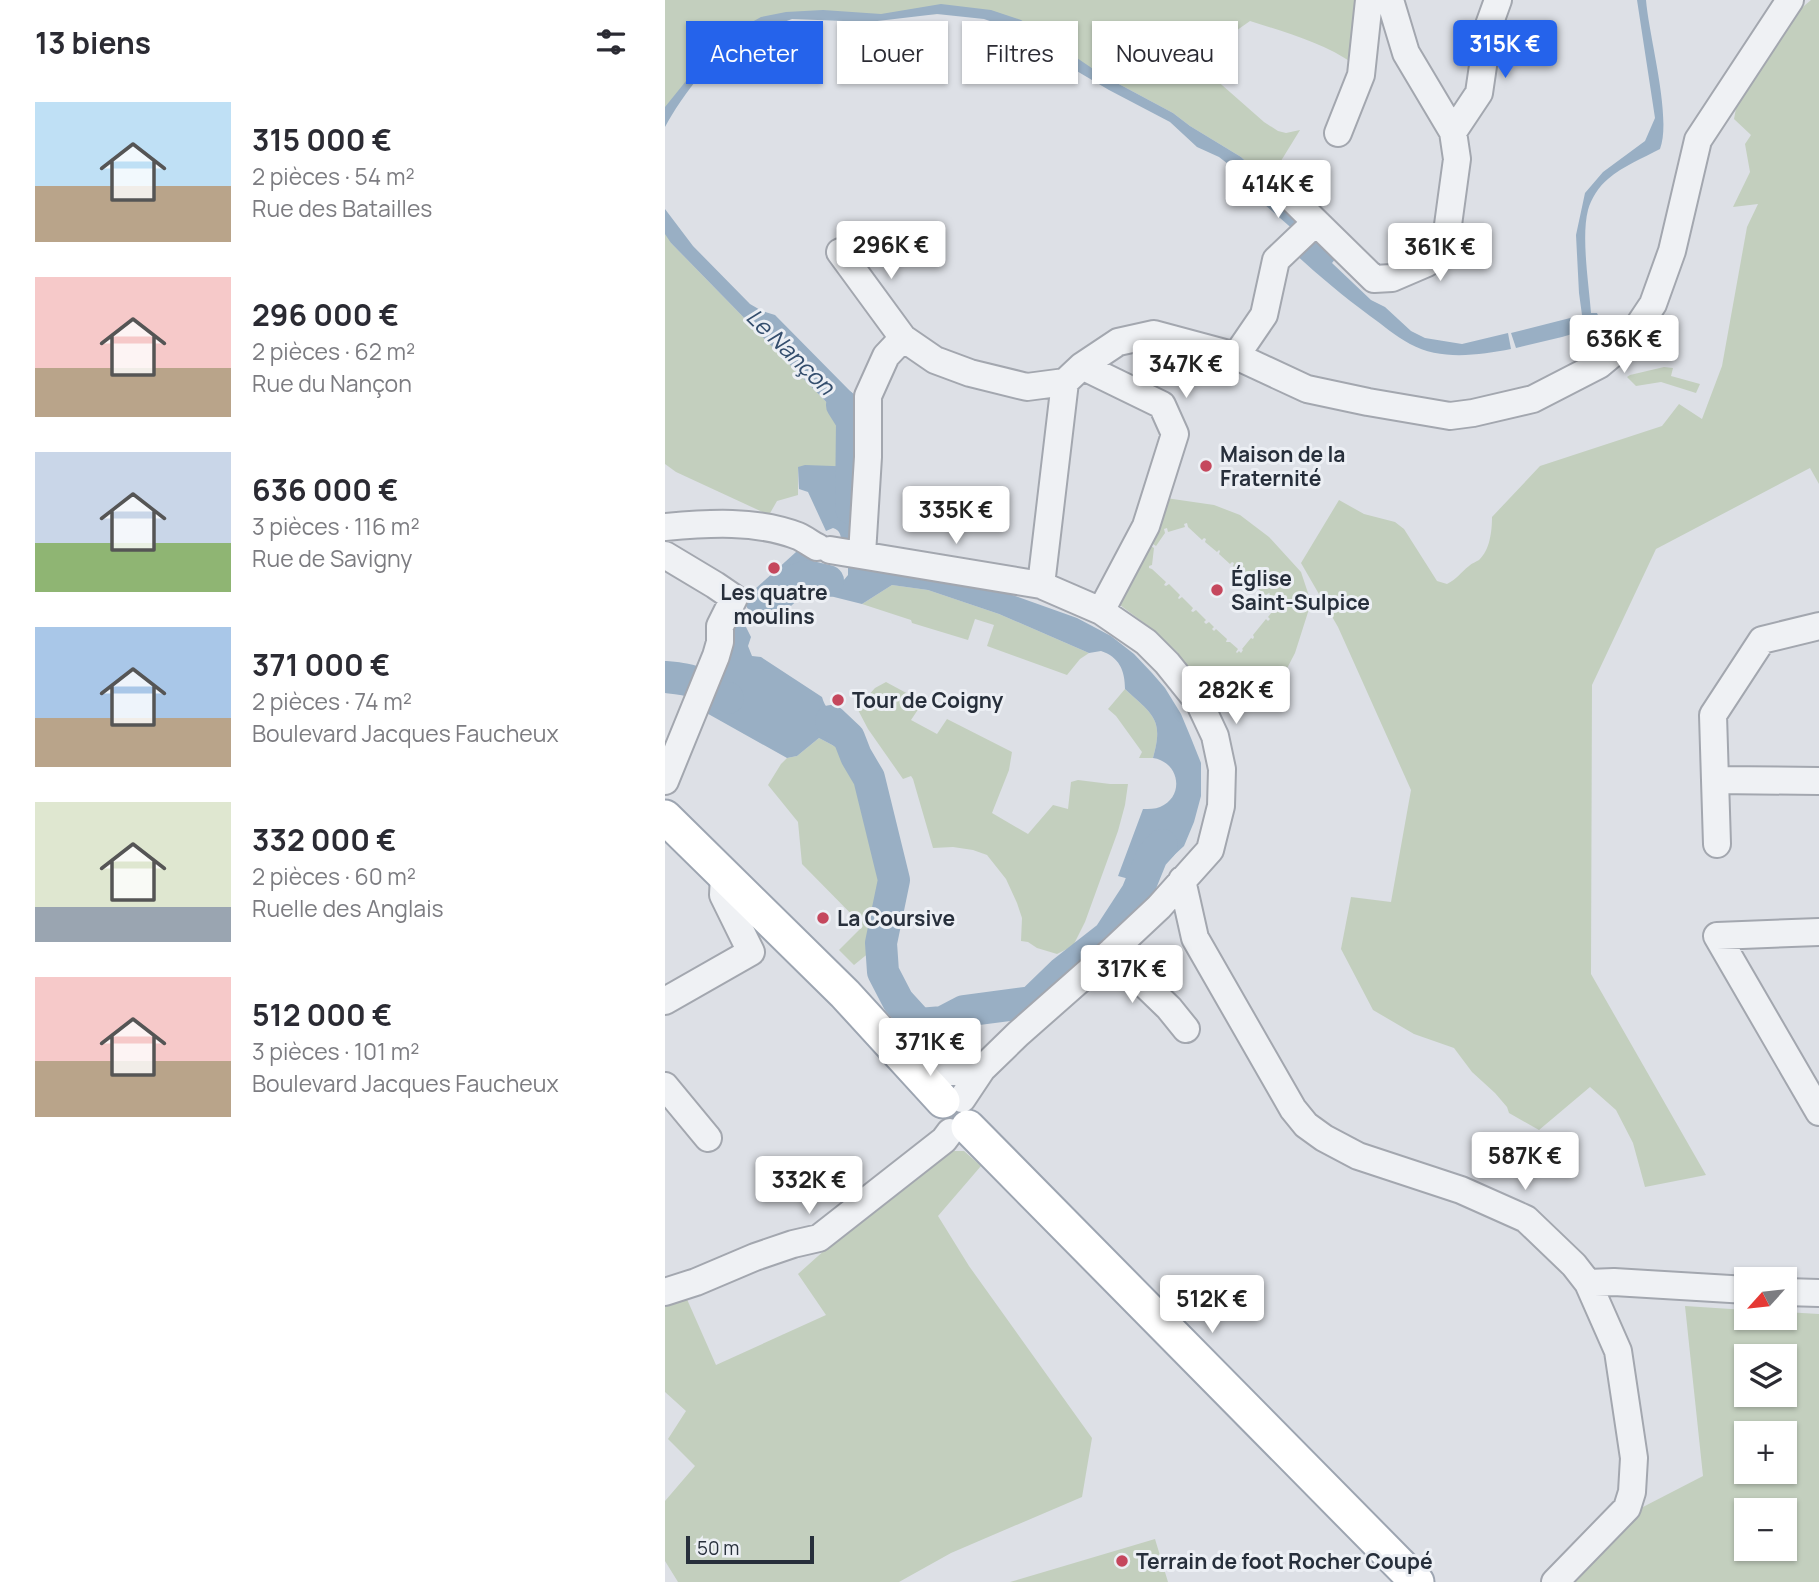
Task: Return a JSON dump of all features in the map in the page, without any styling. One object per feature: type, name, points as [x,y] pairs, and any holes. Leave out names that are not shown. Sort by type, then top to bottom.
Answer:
[{"type":"main road","points":[[666,819],[845,994],[956,1115],[1417,1582]]},
{"type":"street","points":[[1338,133],[1361,75],[1369,0]]},
{"type":"street","points":[[1276,183],[1312,225],[1374,279],[1392,278],[1427,263],[1448,242],[1457,159],[1453,132],[1406,53],[1391,0]]},
{"type":"street","points":[[1453,132],[1479,93],[1489,25],[1498,0]]},
{"type":"street","points":[[840,252],[903,338],[935,360],[970,373],[1027,387],[1074,374],[1118,342],[1154,334],[1240,358],[1307,388],[1368,402],[1450,416],[1532,399],[1599,365],[1629,340],[1653,304],[1672,251],[1698,140],[1790,0]]},
{"type":"street","points":[[1240,358],[1264,315],[1276,260],[1312,225]]},
{"type":"street","points":[[862,554],[868,457],[868,396],[886,356],[903,338]]},
{"type":"street","points":[[1041,585],[1074,374]]},
{"type":"street","points":[[1074,374],[1162,405],[1175,433],[1146,526],[1101,611]]},
{"type":"street","points":[[665,527],[694,524],[761,526],[800,536],[824,549],[1041,585],[1101,611],[1146,642],[1201,704],[1215,736],[1221,769],[1221,806],[1210,850],[1159,906],[982,1069],[944,1140],[820,1238],[755,1257],[665,1292]]},
{"type":"street","points":[[665,555],[734,598],[720,626],[720,642],[665,781]]},
{"type":"street","points":[[1717,844],[1713,715],[1762,640],[1819,626]]},
{"type":"street","points":[[1715,780],[1819,781]]},
{"type":"street","points":[[665,1001],[751,952],[723,895],[724,875]]},
{"type":"street","points":[[1182,880],[1195,938],[1293,1109],[1306,1125],[1324,1139],[1358,1156],[1461,1190],[1527,1219],[1574,1265],[1588,1283],[1618,1351],[1634,1458],[1632,1492],[1627,1508],[1555,1582]]},
{"type":"street","points":[[1819,932],[1717,936],[1819,1112]]},
{"type":"street","points":[[1111,952],[1169,1008],[1186,1029]]},
{"type":"street","points":[[915,1069],[945,1072],[982,1069]]},
{"type":"street","points":[[665,1086],[708,1138]]},
{"type":"street","points":[[1588,1283],[1614,1282],[1734,1289]]},
{"type":"street","points":[[1797,1292],[1819,1293]]},
{"type":"green space","points":[[665,0],[1362,0],[1354,64],[1317,44],[1250,21],[1238,29],[1238,21],[1092,21],[1092,69],[1078,61],[1078,21],[1005,21],[983,13],[774,18],[765,21],[686,21],[686,84],[689,84],[665,113]]},
{"type":"green space","points":[[1811,0],[1819,0],[1819,484],[1810,468],[1656,549],[1592,685],[1591,974],[1706,1175],[1645,1187],[1633,1143],[1616,1110],[1590,1087],[1539,1130],[1509,1113],[1507,1107],[1472,1072],[1454,1048],[1414,1034],[1373,1010],[1341,949],[1351,897],[1391,902],[1411,790],[1338,627],[1301,563],[1339,500],[1364,514],[1395,522],[1404,529],[1437,581],[1447,584],[1483,556],[1490,540],[1492,517],[1540,466],[1662,426],[1679,404],[1702,419],[1722,366],[1747,227],[1758,204],[1733,207],[1750,172],[1745,144],[1751,135],[1734,119],[1738,98],[1798,11]]},
{"type":"green space","points":[[1119,84],[1221,84],[1278,131],[1286,133],[1300,130],[1268,182],[1241,157],[1173,113]]},
{"type":"green space","points":[[665,220],[671,243],[842,418],[852,466],[798,467],[798,495],[777,501],[769,515],[676,472],[665,464]]},
{"type":"green space","points":[[1664,367],[1673,368],[1671,376],[1700,384],[1696,393],[1661,382],[1636,386],[1627,377]]},
{"type":"green space","points":[[1159,497],[1214,505],[1240,515],[1269,537],[1301,572],[1309,596],[1309,609],[1295,653],[1281,680],[1214,709],[1177,652],[1116,602]],"holes":[[[1187,523],[1202,540],[1206,539],[1205,542],[1217,552],[1219,550],[1219,554],[1230,564],[1234,563],[1233,566],[1243,575],[1247,574],[1245,577],[1255,586],[1258,584],[1257,588],[1266,595],[1269,593],[1268,597],[1279,603],[1280,607],[1276,607],[1268,617],[1270,619],[1266,619],[1241,653],[1237,653],[1238,649],[1226,642],[1227,639],[1216,629],[1214,631],[1209,622],[1206,624],[1206,620],[1196,610],[1191,611],[1193,608],[1182,597],[1179,599],[1180,595],[1169,584],[1164,585],[1166,582],[1149,568],[1152,565],[1154,548],[1151,546],[1156,546],[1165,533],[1164,529],[1167,528],[1168,532],[1185,527],[1184,524]]]},
{"type":"green space","points":[[795,570],[799,575],[810,572],[831,577],[826,595],[806,582],[798,587],[796,596],[777,612],[760,601]]},
{"type":"green space","points":[[892,585],[928,590],[999,614],[1089,653],[1080,659],[1067,675],[987,646],[994,625],[975,619],[968,640],[862,604]]},
{"type":"green space","points":[[886,682],[923,702],[911,720],[937,734],[947,719],[1012,752],[1009,770],[992,813],[1028,834],[1053,805],[1068,809],[1071,782],[1078,780],[1128,784],[1118,831],[1085,922],[1073,946],[1057,954],[1021,941],[1022,918],[1017,903],[1006,879],[987,855],[953,847],[933,848],[913,779],[911,776],[903,779],[868,729],[857,708],[875,688]]},
{"type":"green space","points":[[1125,689],[1154,719],[1157,734],[1153,758],[1139,758],[1142,752],[1108,709]]},
{"type":"green space","points":[[819,738],[848,757],[856,756],[869,778],[894,880],[881,943],[854,965],[839,950],[863,926],[802,864],[798,822],[768,785],[787,758],[797,756]]},
{"type":"green space","points":[[954,1151],[964,1151],[981,1166],[938,1216],[969,1266],[1092,1438],[1082,1497],[951,1553],[899,1582],[678,1582],[665,1561],[665,1501],[695,1466],[668,1439],[686,1411],[665,1392],[665,1304],[686,1297],[716,1365],[826,1315],[798,1274],[904,1179]]},
{"type":"green space","points":[[1685,1306],[1734,1309],[1734,1330],[1797,1330],[1797,1313],[1819,1314],[1819,1582],[1575,1582],[1641,1508],[1703,1476]]},
{"type":"green space","name":"Terrain de foot Rocher Coupé","points":[[1155,1539],[1168,1582],[1010,1582]]},
{"type":"water","points":[[1637,0],[1646,0],[1662,98],[1663,135],[1660,149],[1608,179],[1589,206],[1585,247],[1591,313],[1597,313],[1602,324],[1591,333],[1589,329],[1516,348],[1511,333],[1582,315],[1576,235],[1585,193],[1603,172],[1645,141],[1655,118]]},
{"type":"water","points":[[941,4],[991,10],[1022,21],[990,21],[937,14],[878,21],[754,21],[786,12],[823,10],[881,14]]},
{"type":"water","points":[[1078,59],[1092,68],[1092,80],[1078,72]]},
{"type":"water","points":[[686,81],[686,84],[693,84],[665,127],[665,107]]},
{"type":"water","points":[[1099,84],[1119,84],[1173,113],[1241,157],[1268,182],[1304,225],[1296,232],[1256,197],[1254,184],[1219,157],[1197,147],[1170,122]]},
{"type":"water","points":[[665,209],[693,246],[750,304],[775,315],[854,395],[861,413],[862,445],[849,445],[842,418],[671,243],[665,234]]},
{"type":"water","points":[[1314,238],[1336,258],[1332,263],[1371,300],[1385,307],[1411,331],[1425,338],[1462,344],[1508,333],[1511,349],[1473,355],[1447,355],[1410,344],[1350,301],[1294,253]]},
{"type":"water","points":[[798,467],[861,467],[859,546],[841,546],[838,531],[833,528],[826,531],[808,492],[799,489]]},
{"type":"water","points":[[850,563],[987,586],[1077,618],[1111,636],[1134,654],[1165,688],[1181,714],[1201,763],[1201,796],[1184,846],[1144,883],[1118,876],[1143,809],[1158,808],[1168,802],[1176,788],[1176,780],[1169,766],[1153,758],[1157,734],[1154,719],[1125,689],[1124,676],[1117,661],[1101,651],[1089,653],[999,614],[928,590],[892,585],[862,604],[830,596],[835,581],[843,581],[848,575]]},
{"type":"water","points":[[742,611],[751,637],[748,646],[752,656],[761,657],[822,697],[829,709],[841,713],[851,725],[864,755],[848,757],[819,738],[797,756],[787,758],[703,711],[725,627]]},
{"type":"water","points":[[964,1005],[968,1027],[958,1037],[940,1047],[917,1027],[927,1018]]},
{"type":"waterway","name":"Le Nançon","points":[[842,405],[852,421],[851,508]]},
{"type":"waterway","name":"Le Nançon","points":[[754,602],[804,557]]},
{"type":"waterway","points":[[765,608],[796,580],[807,576],[828,581]]},
{"type":"waterway","name":"Le Nançon","points":[[665,677],[691,681],[715,696],[728,698]]},
{"type":"waterway","points":[[831,721],[849,738],[869,778],[894,880],[881,943],[883,972],[898,1001],[919,1024],[943,1022],[964,1011],[1032,1002],[1063,972],[1109,936],[1137,893],[1152,856],[1162,845]]},
{"type":"place","name":"Maison de la Fraternité","points":[[1206,466]]},
{"type":"place","name":"Les quatre moulins","points":[[774,568]]},
{"type":"place","name":"Église Saint-Sulpice","points":[[1217,590]]},
{"type":"place","name":"Tour de Coigny","points":[[838,700]]},
{"type":"place","name":"La Coursive","points":[[823,918]]},
{"type":"place","name":"Terrain de foot Rocher Coupé","points":[[1122,1561]]}]
